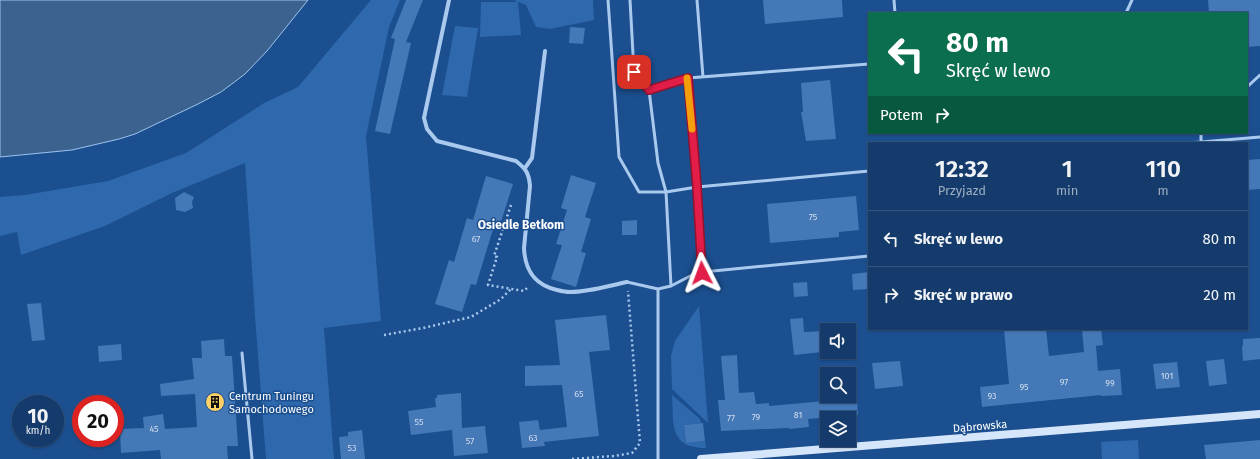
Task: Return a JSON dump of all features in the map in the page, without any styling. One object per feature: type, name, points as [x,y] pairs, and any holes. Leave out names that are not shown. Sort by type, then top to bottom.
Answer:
[{"type":"street","points":[[449,0],[424,118],[427,129],[436,141],[516,161],[525,168],[530,177],[530,186],[524,257],[531,274],[540,283],[550,288],[568,293],[589,291],[627,282]]},
{"type":"street","points":[[525,168],[532,158],[545,52]]},
{"type":"street","name":"Dąbrowska","points":[[701,459],[1260,414]]},
{"type":"lane","points":[[608,0],[619,157],[639,192],[666,192],[697,187],[868,171]]},
{"type":"lane","points":[[630,0],[634,72],[649,90],[658,163],[666,192],[671,286]]},
{"type":"lane","points":[[697,0],[702,77]]},
{"type":"lane","points":[[894,0],[895,12]]},
{"type":"lane","points":[[1126,12],[1132,0]]},
{"type":"lane","points":[[649,90],[688,78],[868,64]]},
{"type":"lane","points":[[1248,86],[1260,75]]},
{"type":"lane","points":[[688,78],[702,273]]},
{"type":"lane","points":[[1201,134],[1201,142],[1260,137]]},
{"type":"lane","points":[[627,282],[658,289],[671,286],[694,274],[868,256]]},
{"type":"lane","points":[[658,289],[658,459]]},
{"type":"lane","points":[[242,353],[252,459]]},
{"type":"path","points":[[511,205],[494,256],[497,258],[488,285],[524,291],[537,280]]},
{"type":"path","points":[[572,459],[632,453],[640,443],[627,282]]},
{"type":"path","points":[[384,335],[471,317],[501,299],[512,289]]},
{"type":"shaded area","points":[[0,0],[308,0],[267,51],[245,74],[221,92],[198,104],[135,134],[119,139],[72,150],[0,157]]},
{"type":"shaded area","points":[[371,0],[400,0],[389,27],[366,136],[381,321],[324,328],[334,459],[266,459],[245,163],[172,193],[105,226],[21,255],[17,232],[0,236],[0,197],[25,195],[108,181],[186,153],[264,103],[298,87]]},
{"type":"shaded area","points":[[514,0],[593,0],[594,20],[550,29],[536,27],[526,5],[518,2],[521,35],[480,37],[481,2],[517,2]]},
{"type":"shaded area","points":[[455,26],[478,28],[467,97],[442,95]]},
{"type":"shaded area","points":[[699,306],[708,423],[672,389],[671,356],[675,341]]},
{"type":"shaded area","points":[[672,395],[700,419],[701,423],[684,425],[686,443],[705,441],[706,448],[694,447],[685,444],[679,439],[674,424]]},
{"type":"shaded area","points":[[1138,440],[1139,459],[1102,459],[1101,442]]},
{"type":"building","points":[[406,0],[423,0],[406,42],[411,43],[390,134],[375,131],[395,39],[391,38]]},
{"type":"building","points":[[763,0],[842,0],[843,17],[765,24]]},
{"type":"building","points":[[1208,0],[1260,0],[1260,46],[1248,47],[1248,12],[1209,12]]},
{"type":"building","points":[[570,27],[585,28],[583,44],[569,43]]},
{"type":"building","points":[[830,80],[836,139],[806,141],[801,112],[803,112],[801,83]]},
{"type":"building","points":[[1260,159],[1260,189],[1248,190],[1248,160]]},
{"type":"building","points":[[571,175],[596,183],[585,217],[591,219],[581,252],[586,253],[576,287],[551,279],[562,245],[556,244],[567,210],[561,208]]},
{"type":"building","points":[[486,176],[513,184],[499,228],[494,226],[476,285],[471,284],[462,312],[435,304],[449,260],[454,262],[467,218],[473,220]]},
{"type":"building","points":[[184,192],[194,197],[192,202],[193,208],[185,212],[176,210],[175,198]]},
{"type":"building","points":[[856,196],[859,230],[839,232],[839,237],[770,243],[767,204]]},
{"type":"building","points":[[637,220],[637,235],[622,235],[622,221]]},
{"type":"building","points":[[868,272],[868,289],[853,290],[852,274]]},
{"type":"building","points":[[807,282],[808,296],[794,297],[793,283]]},
{"type":"building","points":[[41,303],[45,340],[32,341],[27,304]]},
{"type":"building","points":[[606,315],[610,350],[589,352],[599,436],[544,442],[545,446],[522,448],[519,422],[538,420],[540,430],[567,427],[562,385],[525,386],[525,366],[560,365],[555,320]]},
{"type":"building","points":[[803,318],[804,332],[820,331],[820,352],[794,355],[790,319]]},
{"type":"building","points":[[1004,330],[1046,330],[1049,356],[1084,352],[1082,330],[1101,330],[1103,345],[1096,346],[1098,371],[1120,369],[1122,395],[1101,395],[982,407],[980,387],[1009,384]]},
{"type":"building","points":[[1260,338],[1260,359],[1243,361],[1243,339]]},
{"type":"building","points":[[224,339],[225,356],[232,356],[238,446],[227,446],[228,459],[161,459],[160,450],[121,453],[121,447],[124,447],[124,429],[144,428],[143,417],[163,414],[165,429],[197,427],[195,394],[161,396],[160,384],[194,379],[192,358],[202,358],[201,341]]},
{"type":"building","points":[[121,344],[122,360],[99,362],[98,346]]},
{"type":"building","points":[[737,355],[739,393],[754,392],[756,404],[769,403],[769,406],[820,401],[820,403],[856,403],[856,390],[858,415],[856,415],[856,411],[820,411],[820,418],[808,419],[809,427],[721,431],[718,400],[725,400],[721,356]]},
{"type":"building","points":[[1224,359],[1227,384],[1209,386],[1206,361]]},
{"type":"building","points":[[900,361],[903,386],[875,389],[872,363]]},
{"type":"building","points":[[1177,362],[1180,387],[1156,389],[1153,364]]},
{"type":"building","points":[[461,393],[462,428],[485,426],[488,453],[454,456],[452,430],[411,435],[408,411],[436,407],[435,398],[437,398],[437,395]]},
{"type":"building","points":[[703,423],[705,441],[686,443],[684,425]]},
{"type":"building","points":[[362,430],[365,459],[341,459],[339,437],[348,436],[348,432]]},
{"type":"building","points":[[1260,440],[1260,459],[1206,459],[1204,445]]},
{"type":"slow traffic","points":[[687,78],[692,129]]},
{"type":"place","name":"Centrum Tuningu Samochodowego","points":[[215,402]]},
{"type":"district","name":"Osiedle Betkom","points":[[521,225]]},
{"type":"route","points":[[634,72],[649,90],[688,78],[702,273]]}]
